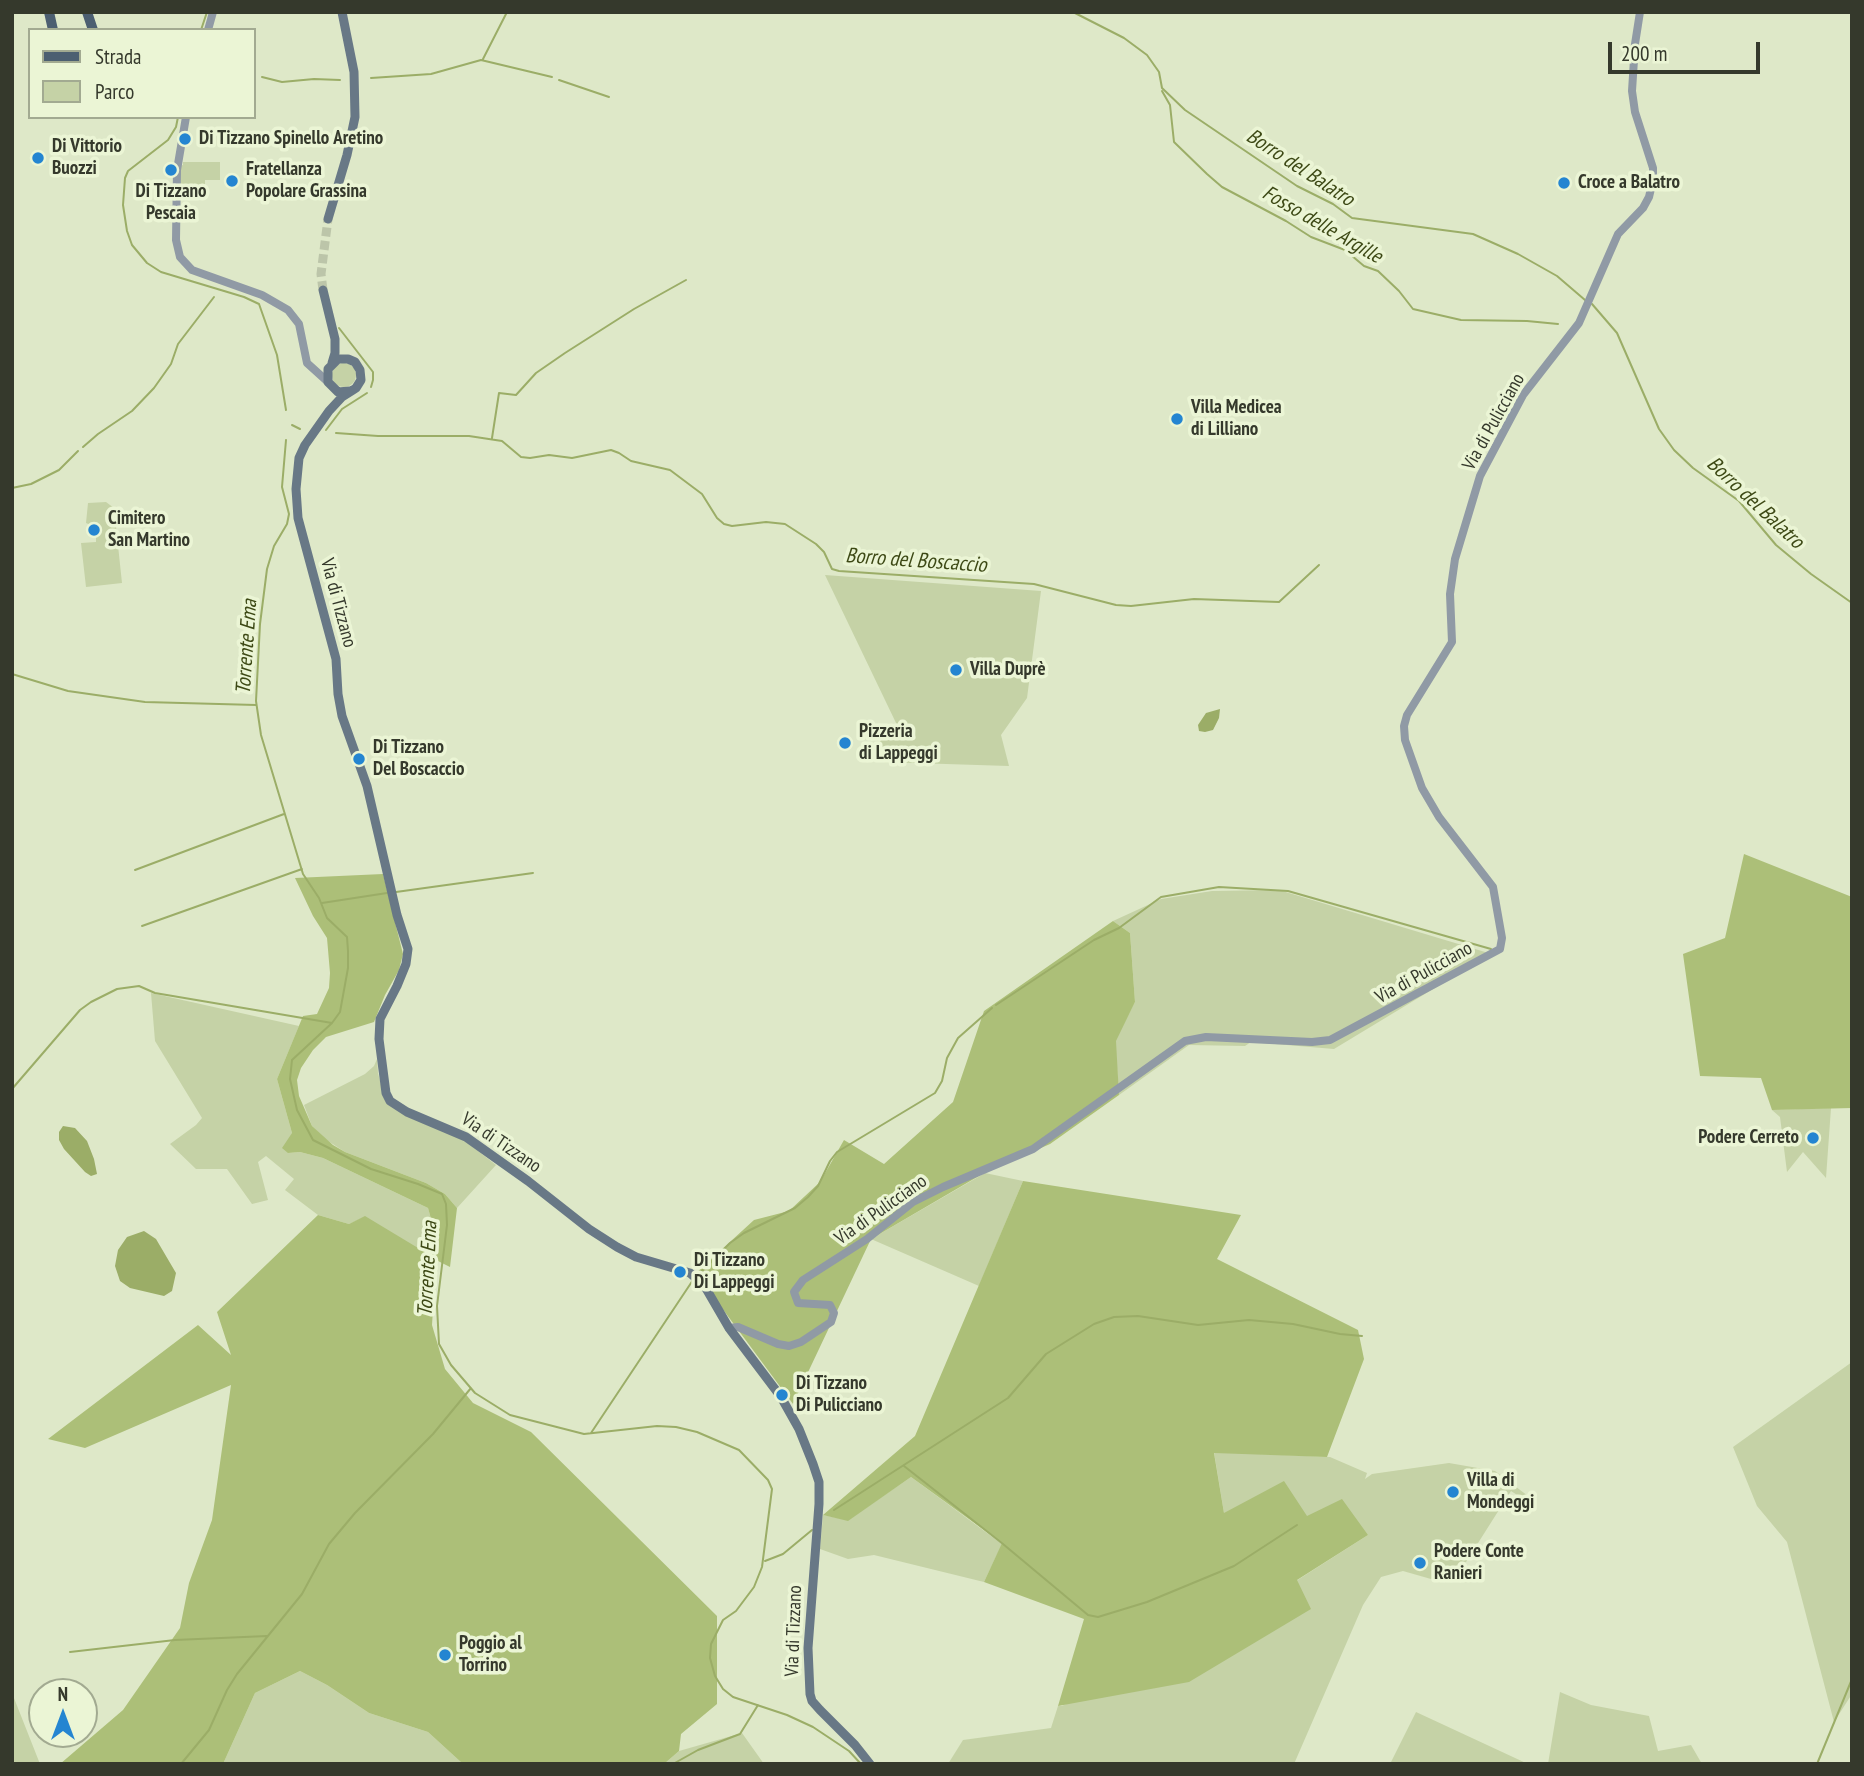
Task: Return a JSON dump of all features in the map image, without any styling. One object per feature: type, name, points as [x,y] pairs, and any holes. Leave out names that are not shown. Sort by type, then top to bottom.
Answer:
[{"type":"main road","points":[[328,219],[355,117],[354,72],[342,12]]},
{"type":"main road","points":[[323,290],[343,351],[359,367],[361,376],[358,386],[350,391],[338,391],[329,384]]},
{"type":"main road","name":"Via di Tizzano","points":[[334,330],[336,348],[327,372],[329,401],[322,419],[299,458],[296,489],[298,518],[336,659],[342,716],[367,786],[397,915],[408,949],[397,986],[380,1019],[379,1038],[386,1093],[390,1101],[407,1112],[466,1137],[617,1247],[636,1257],[696,1277],[729,1328],[781,1397],[799,1429],[813,1464],[819,1482],[819,1504],[808,1648],[810,1694],[812,1701],[870,1764]]},
{"type":"main road","points":[[331,365],[341,359],[351,360]]},
{"type":"main road","name":"Via di Tizzano","points":[[322,419],[350,391]]},
{"type":"street","name":"Via di Pulicciano","points":[[729,1328],[738,1327],[778,1344],[789,1346],[801,1342],[828,1324],[834,1313],[830,1305],[798,1303],[794,1292],[803,1280],[867,1239],[913,1202],[955,1181],[1021,1155],[1046,1140],[1185,1041],[1206,1037],[1312,1042],[1330,1040],[1499,951],[1502,939],[1493,887],[1439,817],[1422,788],[1405,740],[1404,726],[1407,715],[1452,642],[1450,594],[1455,559],[1480,476],[1523,395],[1579,323],[1618,234],[1643,208],[1649,197],[1653,168],[1635,112],[1632,91],[1633,57],[1640,12]]},
{"type":"street","points":[[186,119],[177,170],[176,240],[180,257],[192,270],[262,295],[288,310],[299,324],[304,355],[310,366],[329,384]]},
{"type":"street","points":[[310,366],[322,370],[331,365]]},
{"type":"green space","points":[[183,162],[220,162],[220,180],[205,180],[205,187],[186,187],[185,198],[180,197],[180,166]]},
{"type":"green space","points":[[339,363],[349,363],[356,370],[356,380],[349,387],[339,387],[332,380],[332,370]]},
{"type":"green space","points":[[106,502],[114,508],[122,583],[86,587],[81,543],[96,542],[93,526],[86,523],[88,503]]},
{"type":"green space","points":[[825,575],[1041,591],[1027,698],[1001,735],[1009,766],[883,762],[880,741],[897,725]]},
{"type":"green space","points":[[1279,890],[1495,955],[1453,977],[1334,1049],[1251,1042],[1245,1046],[1189,1045],[1119,1095],[1115,1041],[1135,1002],[1130,933],[1113,921],[1161,899],[1212,891]]},
{"type":"green space","points":[[151,993],[299,1026],[277,1079],[292,1133],[288,1153],[300,1152],[323,1158],[428,1208],[433,1226],[428,1255],[365,1217],[349,1224],[318,1215],[285,1190],[294,1179],[266,1156],[258,1162],[268,1200],[252,1204],[227,1169],[196,1169],[170,1144],[202,1118],[155,1041]]},
{"type":"green space","points":[[377,1059],[384,1097],[464,1140],[496,1165],[457,1208],[445,1194],[426,1183],[345,1152],[322,1137],[312,1126],[304,1105],[365,1074]]},
{"type":"green space","points":[[1831,1108],[1826,1178],[1803,1152],[1787,1172],[1780,1117],[1772,1110]]},
{"type":"green space","points":[[985,1173],[1023,1181],[979,1286],[871,1239]]},
{"type":"green space","points":[[1852,1362],[1852,1694],[1834,1722],[1787,1542],[1757,1506],[1733,1447]]},
{"type":"green space","points":[[1214,1452],[1330,1457],[1367,1473],[1365,1479],[1372,1474],[1449,1463],[1495,1471],[1532,1499],[1528,1502],[1511,1491],[1466,1562],[1431,1579],[1403,1571],[1381,1577],[1363,1605],[1294,1764],[948,1764],[963,1740],[1051,1728],[1058,1706],[1296,1581],[1368,1535],[1307,1516],[1224,1513]]},
{"type":"green space","points":[[911,1477],[1002,1544],[984,1582],[874,1555],[848,1559],[820,1549],[823,1515],[848,1520]]},
{"type":"green space","points":[[300,1671],[369,1713],[428,1732],[463,1764],[223,1764],[255,1693]]},
{"type":"green space","points":[[1560,1692],[1591,1705],[1649,1716],[1658,1751],[1691,1745],[1702,1764],[1548,1764]]},
{"type":"green space","points":[[12,1693],[28,1734],[28,1748],[34,1748],[40,1764],[12,1764]]},
{"type":"green space","points":[[1416,1712],[1528,1764],[1390,1764]]},
{"type":"green space","points":[[742,1733],[764,1764],[664,1764],[679,1751]]},
{"type":"shaded area","points":[[1220,709],[1213,730],[1199,731],[1198,725],[1206,713]]},
{"type":"shaded area","points":[[1744,854],[1852,897],[1852,1108],[1772,1110],[1761,1078],[1700,1076],[1683,954],[1725,938]]},
{"type":"shaded area","points":[[383,874],[403,954],[399,970],[374,1022],[326,1037],[313,1050],[301,1068],[297,1080],[299,1096],[312,1126],[333,1145],[426,1183],[445,1194],[457,1208],[450,1267],[436,1260],[432,1325],[445,1369],[473,1403],[531,1432],[717,1616],[717,1704],[681,1734],[679,1751],[664,1764],[463,1764],[428,1732],[369,1713],[300,1671],[255,1693],[223,1764],[60,1764],[79,1748],[98,1748],[98,1731],[123,1710],[180,1628],[189,1583],[212,1520],[231,1385],[85,1448],[48,1439],[198,1325],[231,1355],[217,1312],[318,1215],[349,1224],[365,1216],[428,1254],[433,1226],[428,1208],[323,1158],[300,1152],[288,1153],[282,1148],[292,1133],[277,1079],[303,1016],[317,1014],[329,988],[330,973],[327,938],[295,878]]},
{"type":"shaded area","points":[[1113,921],[1130,933],[1135,1002],[1116,1041],[1119,1095],[1050,1144],[984,1173],[871,1239],[793,1404],[696,1273],[754,1220],[789,1211],[820,1182],[844,1140],[884,1164],[953,1102],[984,1011]]},
{"type":"shaded area","points":[[63,1126],[75,1128],[87,1141],[97,1174],[91,1176],[85,1172],[64,1149],[59,1140],[59,1132]]},
{"type":"shaded area","points":[[1023,1181],[1241,1215],[1217,1259],[1358,1330],[1364,1359],[1327,1457],[1214,1453],[1224,1513],[1284,1481],[1307,1516],[1342,1499],[1368,1535],[1297,1580],[1311,1609],[1189,1682],[1058,1706],[1084,1619],[984,1582],[1002,1543],[911,1477],[848,1521],[823,1515],[915,1436]]},
{"type":"shaded area","points":[[144,1231],[156,1239],[176,1273],[172,1291],[164,1296],[130,1288],[120,1281],[115,1266],[118,1250],[127,1237]]},
{"type":"waterway","name":"Torrente Ema","points":[[202,28],[207,12]]},
{"type":"waterway","points":[[483,59],[507,12]]},
{"type":"waterway","name":"Borro del Balatro","points":[[1073,12],[1124,38],[1147,55],[1159,72],[1162,88],[1185,110],[1297,186],[1333,204],[1352,218],[1473,234],[1518,254],[1557,276],[1585,300]]},
{"type":"waterway","points":[[371,78],[431,74],[481,60],[552,77]]},
{"type":"waterway","points":[[262,77],[282,82],[340,80]]},
{"type":"waterway","points":[[559,80],[609,97]]},
{"type":"waterway","name":"Fosso delle Argille","points":[[1162,91],[1170,105],[1174,142],[1207,174],[1222,187],[1311,237],[1345,250],[1364,266],[1378,271],[1413,309],[1461,320],[1558,324]]},
{"type":"waterway","name":"Torrente Ema","points":[[178,119],[168,140],[128,171],[125,178],[123,205],[132,245],[147,263],[161,272],[259,304],[277,355],[286,410]]},
{"type":"waterway","points":[[492,438],[499,393],[516,395],[536,373],[565,353],[686,280]]},
{"type":"waterway","points":[[83,447],[132,411],[154,388],[171,364],[178,344],[214,297]]},
{"type":"waterway","name":"Borro del Balatro","points":[[1592,304],[1617,333],[1659,429],[1674,450],[1693,468],[1739,501],[1776,545],[1852,603]]},
{"type":"waterway","points":[[339,328],[373,372],[371,387]]},
{"type":"waterway","points":[[326,430],[342,409],[367,393]]},
{"type":"waterway","name":"Borro del Boscaccio","points":[[292,425],[300,429]]},
{"type":"waterway","name":"Borro del Boscaccio","points":[[336,433],[469,436],[502,441],[521,457],[530,458],[549,455],[572,458],[611,450],[631,461],[670,470],[702,494],[724,524],[785,524],[816,544],[824,552],[832,569],[839,571],[1034,584],[1116,605],[1131,606],[1194,599],[1279,602],[1319,565]]},
{"type":"waterway","name":"Torrente Ema","points":[[286,440],[282,487],[289,514],[267,569],[260,624],[256,701],[261,735],[303,874],[319,898],[327,918],[347,937],[348,951],[348,968],[340,1012],[332,1023],[292,1060],[290,1079],[297,1110],[313,1140],[371,1169],[442,1194],[446,1204],[447,1225],[437,1306],[439,1344],[451,1365],[475,1393],[510,1415],[584,1434],[657,1426],[697,1432],[739,1450],[768,1480],[772,1489],[762,1567],[754,1587],[736,1611],[723,1620],[711,1644],[710,1658],[715,1676],[723,1689],[733,1697],[787,1715],[813,1727],[849,1751],[861,1764]]},
{"type":"waterway","points":[[12,488],[31,484],[59,470],[78,451]]},
{"type":"waterway","points":[[12,674],[68,691],[145,702],[256,705]]},
{"type":"waterway","points":[[135,870],[284,814]]},
{"type":"waterway","points":[[142,926],[302,869]]},
{"type":"waterway","points":[[396,892],[533,873]]},
{"type":"waterway","points":[[996,1005],[1094,940],[1119,928],[1161,897],[1219,887],[1288,891],[1491,949]]},
{"type":"waterway","points":[[322,903],[387,893]]},
{"type":"waterway","points":[[12,1089],[80,1010],[117,989],[139,986],[155,993],[332,1023]]},
{"type":"waterway","points":[[699,1274],[744,1233],[795,1208],[808,1197],[818,1186],[837,1152],[935,1093],[942,1081],[947,1058],[958,1038],[992,1008]]},
{"type":"waterway","points":[[591,1433],[693,1280]]},
{"type":"waterway","points":[[834,1510],[1008,1398],[1046,1354],[1094,1324],[1114,1317],[1138,1316],[1198,1325],[1249,1320],[1293,1324],[1362,1336]]},
{"type":"waterway","points":[[181,1764],[209,1730],[237,1674],[302,1594],[329,1544],[355,1513],[433,1434],[471,1388]]},
{"type":"waterway","points":[[904,1466],[1088,1615],[1098,1617],[1147,1602],[1234,1566],[1297,1525]]},
{"type":"waterway","points":[[765,1561],[783,1554],[812,1530]]},
{"type":"waterway","points":[[70,1652],[175,1640],[267,1636]]},
{"type":"waterway","points":[[1817,1764],[1852,1679]]},
{"type":"waterway","points":[[673,1764],[698,1750],[740,1734],[758,1705]]},
{"type":"tunnel","points":[[323,290],[321,274],[328,219]]},
{"type":"place","name":"Di Tizzano Spinello Aretino","points":[[185,139]]},
{"type":"place","name":"Di Vittorio Buozzi","points":[[38,158]]},
{"type":"place","name":"Di Tizzano Pescaia","points":[[171,170]]},
{"type":"place","name":"Fratellanza Popolare Grassina","points":[[232,181]]},
{"type":"place","name":"Croce a Balatro","points":[[1564,183]]},
{"type":"place","name":"Villa Medicea di Lilliano","points":[[1177,419]]},
{"type":"place","name":"Cimitero San Martino","points":[[94,530]]},
{"type":"place","name":"Villa Duprè","points":[[956,670]]},
{"type":"place","name":"Pizzeria di Lappeggi","points":[[845,743]]},
{"type":"place","name":"Di Tizzano Del Boscaccio","points":[[359,759]]},
{"type":"place","name":"Podere Cerreto","points":[[1813,1138]]},
{"type":"place","name":"Di Tizzano Di Lappeggi","points":[[680,1272]]},
{"type":"place","name":"Di Tizzano Di Pulicciano","points":[[782,1395]]},
{"type":"place","name":"Villa di Mondeggi","points":[[1453,1492]]},
{"type":"place","name":"Podere Conte Ranieri","points":[[1420,1563]]},
{"type":"place","name":"Poggio al Torrino","points":[[445,1655]]}]
